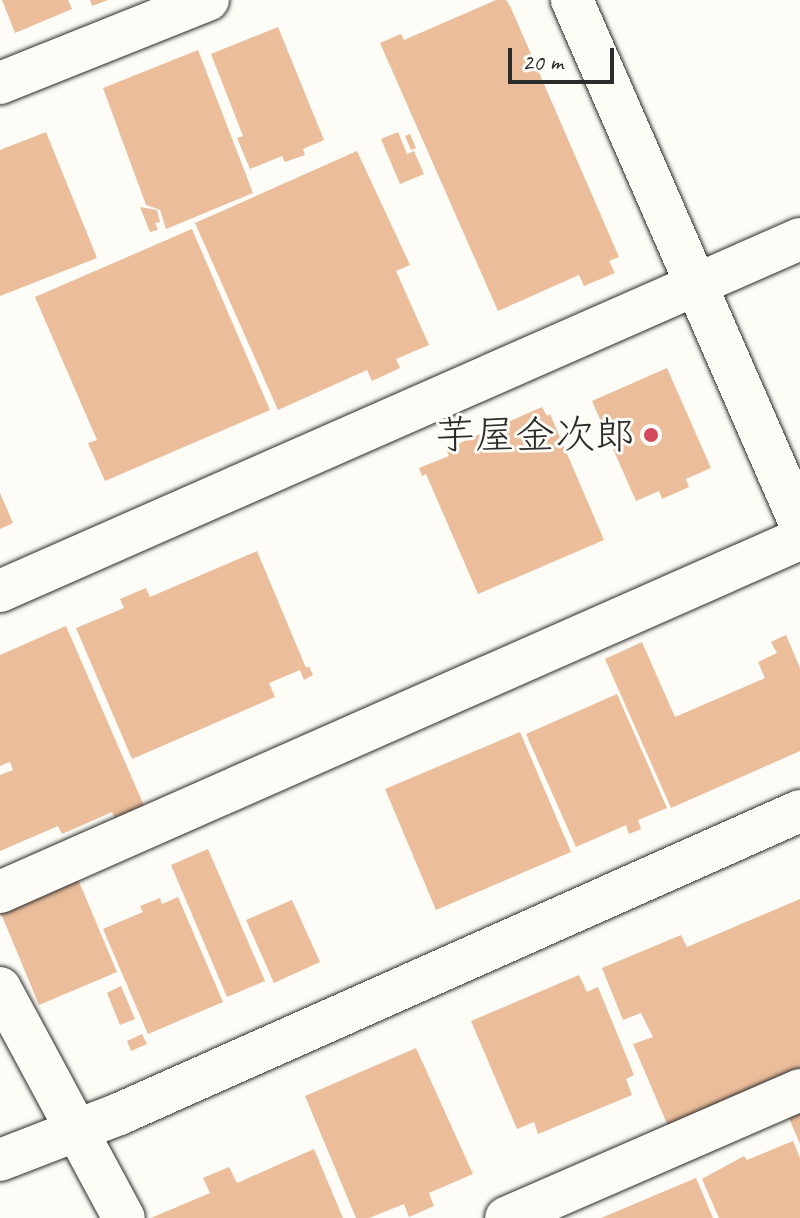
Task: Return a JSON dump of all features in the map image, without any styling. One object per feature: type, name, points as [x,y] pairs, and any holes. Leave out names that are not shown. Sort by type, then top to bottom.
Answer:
[{"type":"street","points":[[0,83],[208,0]]},
{"type":"street","points":[[572,0],[800,523]]},
{"type":"street","points":[[0,591],[800,239]]},
{"type":"street","points":[[0,892],[800,539]]},
{"type":"street","points":[[0,1160],[119,1114],[800,811]]},
{"type":"street","points":[[0,988],[124,1218]]},
{"type":"street","points":[[506,1218],[800,1090]]},
{"type":"building","points":[[2,0],[68,0],[72,9],[15,33]]},
{"type":"building","points":[[90,0],[108,0],[92,6]]},
{"type":"building","points":[[496,0],[506,0],[511,8],[619,257],[609,261],[615,273],[584,286],[579,275],[498,311],[380,43],[401,34],[404,40]]},
{"type":"building","points":[[278,27],[324,140],[303,149],[305,155],[285,162],[282,156],[250,169],[237,138],[243,136],[211,54]]},
{"type":"building","points":[[198,50],[253,193],[166,229],[160,210],[146,205],[103,88]]},
{"type":"building","points":[[46,132],[97,258],[0,296],[0,150]]},
{"type":"building","points":[[398,132],[407,154],[414,151],[424,174],[400,184],[381,139]]},
{"type":"building","points":[[410,134],[416,148],[411,150],[405,136]]},
{"type":"building","points":[[357,151],[410,265],[396,271],[429,345],[396,359],[400,368],[372,381],[367,370],[278,410],[195,223]]},
{"type":"building","points":[[140,207],[157,210],[160,222],[155,223],[158,230],[150,232]]},
{"type":"building","points":[[192,229],[270,410],[105,481],[88,443],[97,440],[35,297]]},
{"type":"building","name":"芋屋金次郎","points":[[667,368],[711,468],[686,479],[689,487],[662,499],[659,491],[636,501],[592,401]]},
{"type":"building","points":[[542,407],[547,416],[550,414],[604,540],[478,594],[426,474],[422,476],[419,468],[449,456],[446,449]]},
{"type":"building","points":[[0,493],[13,523],[0,529]]},
{"type":"building","points":[[257,551],[306,668],[309,666],[313,675],[304,680],[300,670],[269,683],[275,697],[132,759],[76,628],[124,608],[120,599],[146,588],[150,597]]},
{"type":"building","points":[[66,626],[145,808],[116,820],[112,812],[62,834],[58,826],[0,851],[0,775],[13,770],[10,762],[0,766],[0,655]]},
{"type":"building","points":[[786,635],[800,668],[800,751],[671,808],[605,659],[642,642],[675,717],[765,678],[758,662],[777,653],[771,642]]},
{"type":"building","points":[[617,694],[667,808],[638,820],[641,829],[629,834],[626,825],[576,847],[526,734]]},
{"type":"building","points":[[520,732],[571,852],[436,910],[385,789]]},
{"type":"building","points":[[208,849],[265,981],[227,997],[171,865]]},
{"type":"building","points":[[77,877],[117,972],[39,1005],[0,911]]},
{"type":"building","points":[[178,897],[223,1002],[148,1034],[103,929],[143,912],[140,906],[160,898],[162,904]]},
{"type":"building","points":[[800,899],[800,1069],[668,1126],[633,1044],[653,1037],[641,1013],[623,1020],[602,968],[681,935],[687,947]]},
{"type":"building","points":[[292,900],[320,962],[274,983],[246,920]]},
{"type":"building","points":[[579,975],[587,992],[598,987],[634,1075],[626,1079],[632,1095],[538,1134],[534,1122],[517,1129],[471,1021]]},
{"type":"building","points":[[121,986],[135,1019],[120,1025],[107,993]]},
{"type":"building","points":[[142,1034],[147,1044],[131,1051],[127,1041]]},
{"type":"building","points":[[416,1048],[473,1174],[429,1193],[434,1206],[409,1217],[404,1204],[369,1218],[356,1218],[305,1096]]},
{"type":"building","points":[[800,1113],[800,1144],[789,1118]]},
{"type":"building","points":[[793,1141],[800,1158],[800,1218],[719,1218],[702,1179],[744,1156],[747,1160]]},
{"type":"building","points":[[314,1149],[343,1218],[151,1218],[210,1193],[203,1178],[229,1167],[237,1183]]},
{"type":"building","points":[[696,1178],[713,1218],[601,1218]]},
{"type":"place","name":"芋屋金次郎","points":[[651,435]]}]
